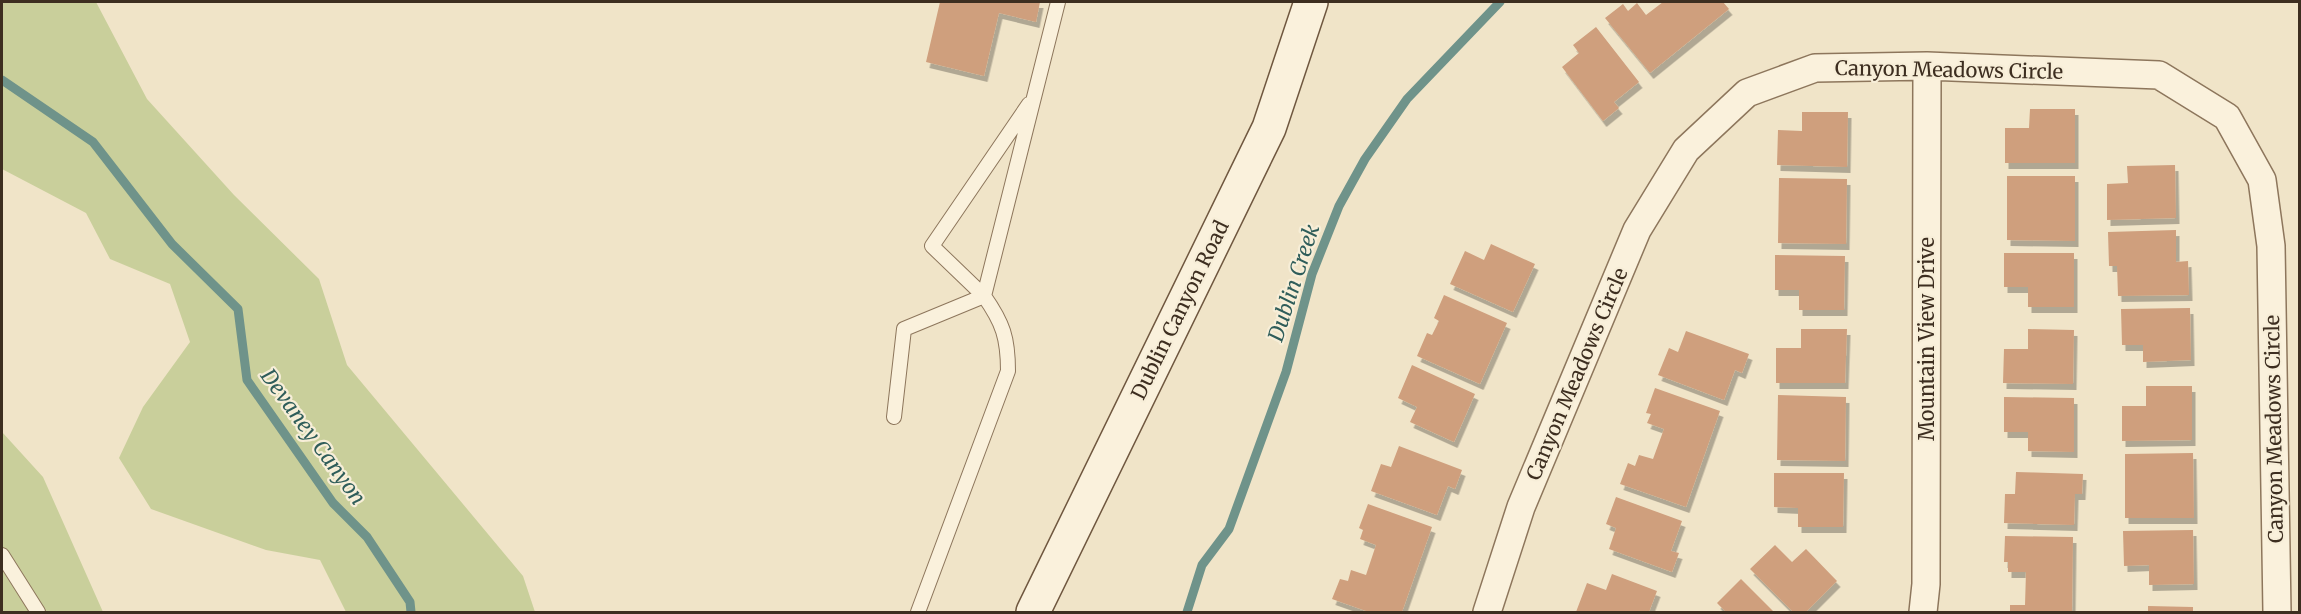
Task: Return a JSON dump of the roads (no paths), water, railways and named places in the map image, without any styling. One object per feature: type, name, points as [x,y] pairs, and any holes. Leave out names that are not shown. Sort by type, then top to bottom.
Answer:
[{"type":"main road","name":"Dublin Canyon Road","points":[[1033,612],[1269,128],[1311,2]]},
{"type":"street","name":"Canyon Meadows Circle","points":[[1487,612],[1521,507],[1637,230],[1686,150],[1747,93],[1815,68],[1928,66],[2159,75],[2227,117],[2262,180],[2271,246],[2277,612]]},
{"type":"street","name":"Mountain View Drive","points":[[1923,612],[1926,584],[1928,66]]},
{"type":"lane","points":[[984,296],[1058,2]]},
{"type":"lane","points":[[918,612],[1008,371],[1008,344],[1000,319],[984,296],[932,246],[1034,96]]},
{"type":"lane","points":[[894,417],[904,329],[984,296]]},
{"type":"lane","points":[[2,555],[38,612]]},
{"type":"waterway","name":"Dublin Creek","points":[[1187,612],[1202,565],[1229,529],[1286,372],[1312,274],[1339,206],[1365,159],[1407,99],[1500,2]]},
{"type":"waterway","name":"Devaney Canyon","points":[[2,80],[93,142],[172,244],[238,309],[247,380],[333,503],[367,537],[410,602],[411,612]]}]
